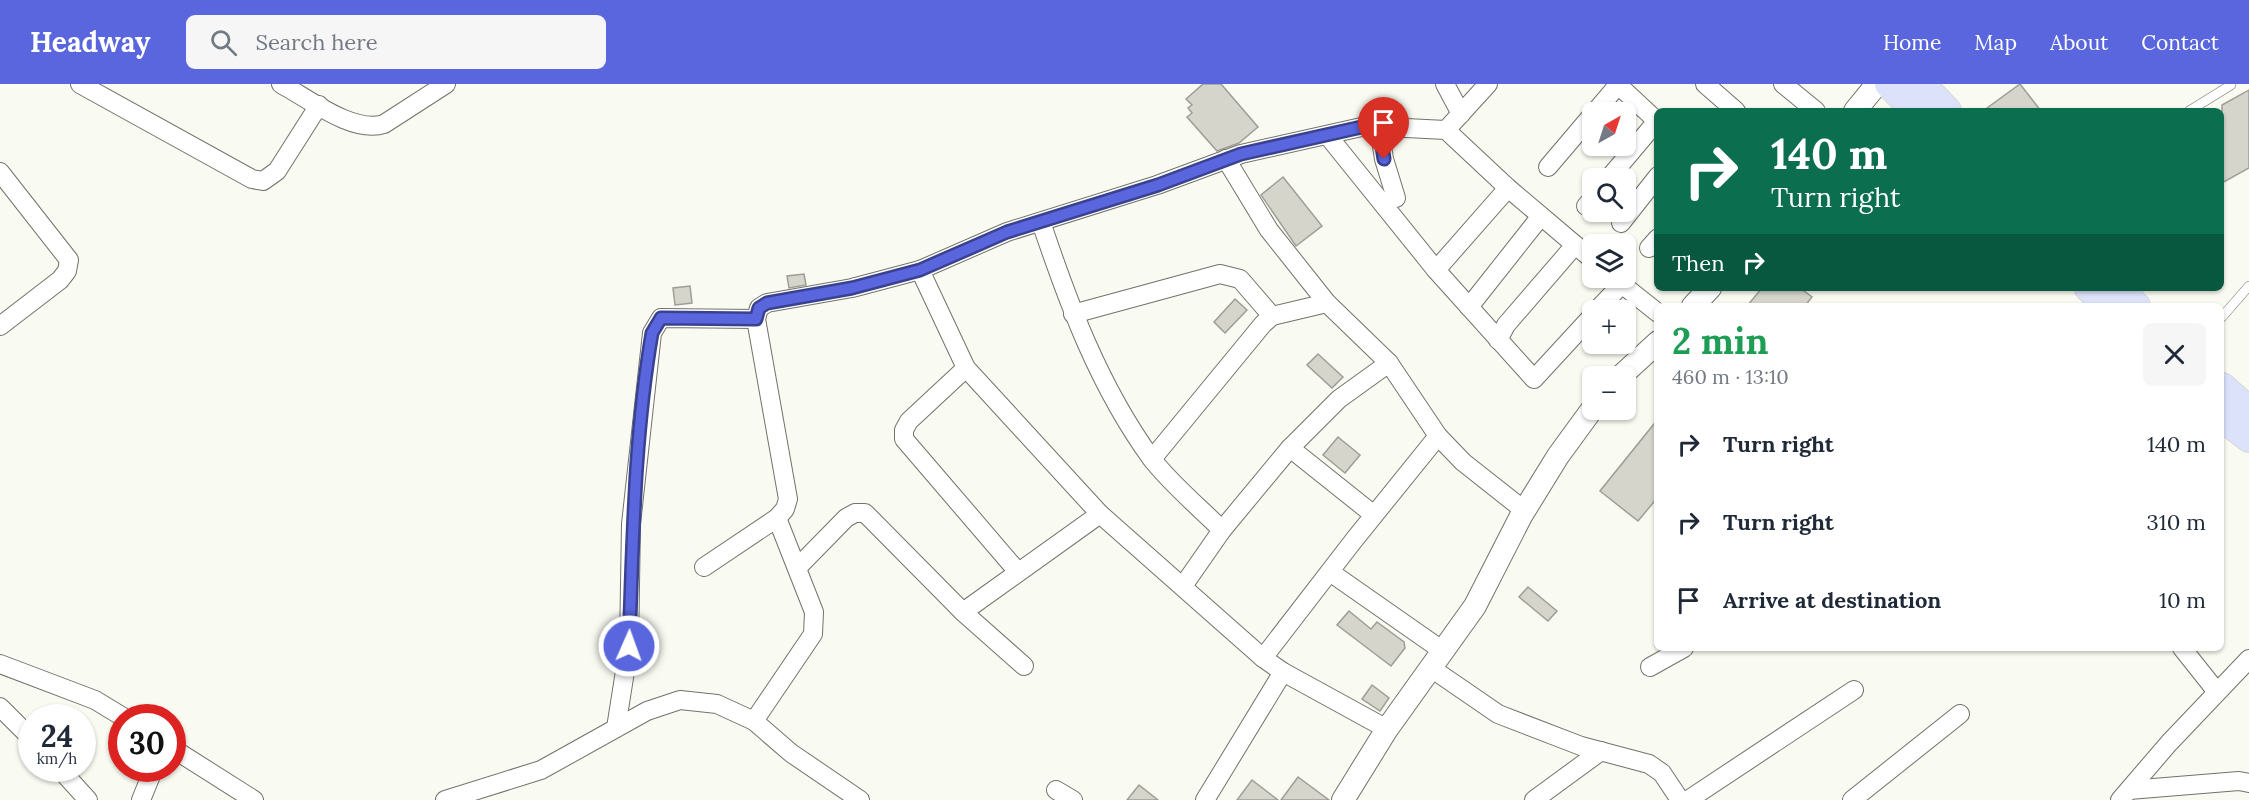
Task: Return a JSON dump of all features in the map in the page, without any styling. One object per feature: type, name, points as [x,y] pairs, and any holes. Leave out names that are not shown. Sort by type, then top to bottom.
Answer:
[{"type":"main road","points":[[1889,84],[1913,108]]},
{"type":"main road","points":[[1921,84],[1944,108]]},
{"type":"main road","points":[[2093,291],[2104,303]]},
{"type":"main road","points":[[2121,291],[2133,303]]},
{"type":"main road","points":[[2224,389],[2249,411]]},
{"type":"main road","points":[[2224,419],[2249,438]]},
{"type":"street","points":[[80,84],[252,179],[262,181],[277,171],[319,105]]},
{"type":"street","points":[[281,84],[349,122],[374,127],[384,124],[446,84]]},
{"type":"street","points":[[1445,84],[1461,114]]},
{"type":"street","points":[[1446,130],[1488,84]]},
{"type":"street","points":[[1705,84],[1733,108]]},
{"type":"street","points":[[1783,84],[1812,108]]},
{"type":"street","points":[[1857,108],[1877,84]]},
{"type":"street","points":[[1603,102],[1617,85],[1654,119]]},
{"type":"street","points":[[704,567],[777,518],[785,509],[788,499],[756,319],[759,308],[767,303],[852,288],[920,270],[1007,232],[1158,185],[1226,159],[1298,140],[1328,136],[1366,126],[1446,130],[1508,188],[1582,251]]},
{"type":"street","points":[[1618,168],[1654,126]]},
{"type":"street","points":[[1379,127],[1384,159],[1396,198]]},
{"type":"street","points":[[1548,167],[1582,127]]},
{"type":"street","points":[[1328,136],[1436,270],[1469,307],[1484,321],[1502,332],[1534,379],[1582,327]]},
{"type":"street","points":[[1226,159],[1269,230],[1327,303],[1389,363],[1438,436],[1463,462],[1525,511]]},
{"type":"street","points":[[0,172],[69,260],[67,271],[60,280],[0,326]]},
{"type":"street","points":[[1621,223],[1654,181]]},
{"type":"street","points":[[1436,270],[1508,188]]},
{"type":"street","points":[[1469,307],[1541,216]]},
{"type":"street","points":[[1041,222],[1094,366],[1152,459],[1222,530]]},
{"type":"street","points":[[1502,332],[1575,245]]},
{"type":"street","points":[[920,270],[966,368],[1100,514],[1263,658],[1283,672],[1387,729]]},
{"type":"street","points":[[1073,314],[1220,274],[1240,279],[1272,316]]},
{"type":"street","points":[[1627,288],[1654,309]]},
{"type":"street","points":[[1696,303],[1707,291]]},
{"type":"street","points":[[1152,459],[1263,324],[1272,316],[1327,303]]},
{"type":"street","points":[[616,728],[629,646],[631,524],[652,333],[661,318],[756,319]]},
{"type":"street","points":[[1632,366],[1654,346]]},
{"type":"street","points":[[1183,586],[1222,530],[1290,448],[1339,399],[1389,363]]},
{"type":"street","points":[[966,368],[909,421],[904,430],[904,439],[1018,572]]},
{"type":"street","points":[[1343,800],[1387,729],[1475,606],[1525,511],[1558,456],[1584,420]]},
{"type":"street","points":[[1263,658],[1438,436]]},
{"type":"street","points":[[1290,448],[1374,515]]},
{"type":"street","points":[[797,568],[846,518],[855,513],[865,513],[963,612],[1024,666]]},
{"type":"street","points":[[963,612],[1100,514]]},
{"type":"street","points":[[754,722],[813,634],[814,612],[777,518]]},
{"type":"street","points":[[1330,572],[1437,660],[1498,714],[1601,752],[1649,765],[1662,773],[1680,800]]},
{"type":"street","points":[[1650,667],[1679,651]]},
{"type":"street","points":[[2184,651],[2217,692]]},
{"type":"street","points":[[2125,795],[2169,743],[2249,659]]},
{"type":"street","points":[[0,664],[95,700],[108,708]]},
{"type":"street","points":[[1205,800],[1283,672]]},
{"type":"street","points":[[1688,800],[1854,690]]},
{"type":"street","points":[[445,800],[541,770],[647,711],[680,700],[717,704],[754,722],[791,753],[856,799]]},
{"type":"street","points":[[0,707],[18,725]]},
{"type":"street","points":[[1852,800],[1960,714]]},
{"type":"street","points":[[1534,800],[1601,752]]},
{"type":"street","points":[[186,757],[254,800]]},
{"type":"street","points":[[2125,795],[2240,781],[2249,783]]},
{"type":"street","points":[[72,782],[88,800]]},
{"type":"street","points":[[141,800],[148,782]]},
{"type":"street","points":[[1056,790],[1073,800]]},
{"type":"lane","points":[[2194,108],[2231,85]]},
{"type":"lane","points":[[2224,315],[2249,286]]},
{"type":"building","points":[[1203,84],[1221,84],[1258,127],[1239,143],[1217,151],[1187,117],[1192,113],[1188,108],[1192,105],[1186,99]]},
{"type":"building","points":[[2020,84],[2039,108],[1987,108]]},
{"type":"building","points":[[2249,90],[2249,168],[2224,182],[2224,108],[2222,105]]},
{"type":"building","points":[[1283,177],[1322,226],[1296,246],[1261,195]]},
{"type":"building","points":[[804,274],[806,285],[789,288],[787,276]]},
{"type":"building","points":[[690,286],[692,303],[675,305],[673,288]]},
{"type":"building","points":[[1760,291],[1804,291],[1812,297],[1807,303],[1750,303]]},
{"type":"building","points":[[1235,299],[1247,310],[1225,333],[1214,322]]},
{"type":"building","points":[[1318,354],[1343,377],[1332,388],[1307,365]]},
{"type":"building","points":[[1654,424],[1654,502],[1638,521],[1600,491]]},
{"type":"building","points":[[1338,437],[1360,455],[1345,473],[1323,455]]},
{"type":"building","points":[[1528,587],[1557,611],[1548,621],[1519,597]]},
{"type":"building","points":[[1349,611],[1371,629],[1377,622],[1404,642],[1405,648],[1391,666],[1337,625]]},
{"type":"building","points":[[1372,685],[1389,698],[1380,711],[1362,699]]},
{"type":"building","points":[[1298,777],[1329,800],[1281,800]]},
{"type":"building","points":[[1252,780],[1278,800],[1237,800]]},
{"type":"building","points":[[1139,785],[1158,800],[1127,800]]},
{"type":"route","points":[[629,646],[631,524],[646,365],[654,326],[661,318],[756,319],[759,308],[767,303],[852,288],[920,270],[1007,232],[1158,185],[1241,154],[1298,140],[1328,136],[1366,126],[1379,127],[1384,159]]}]
